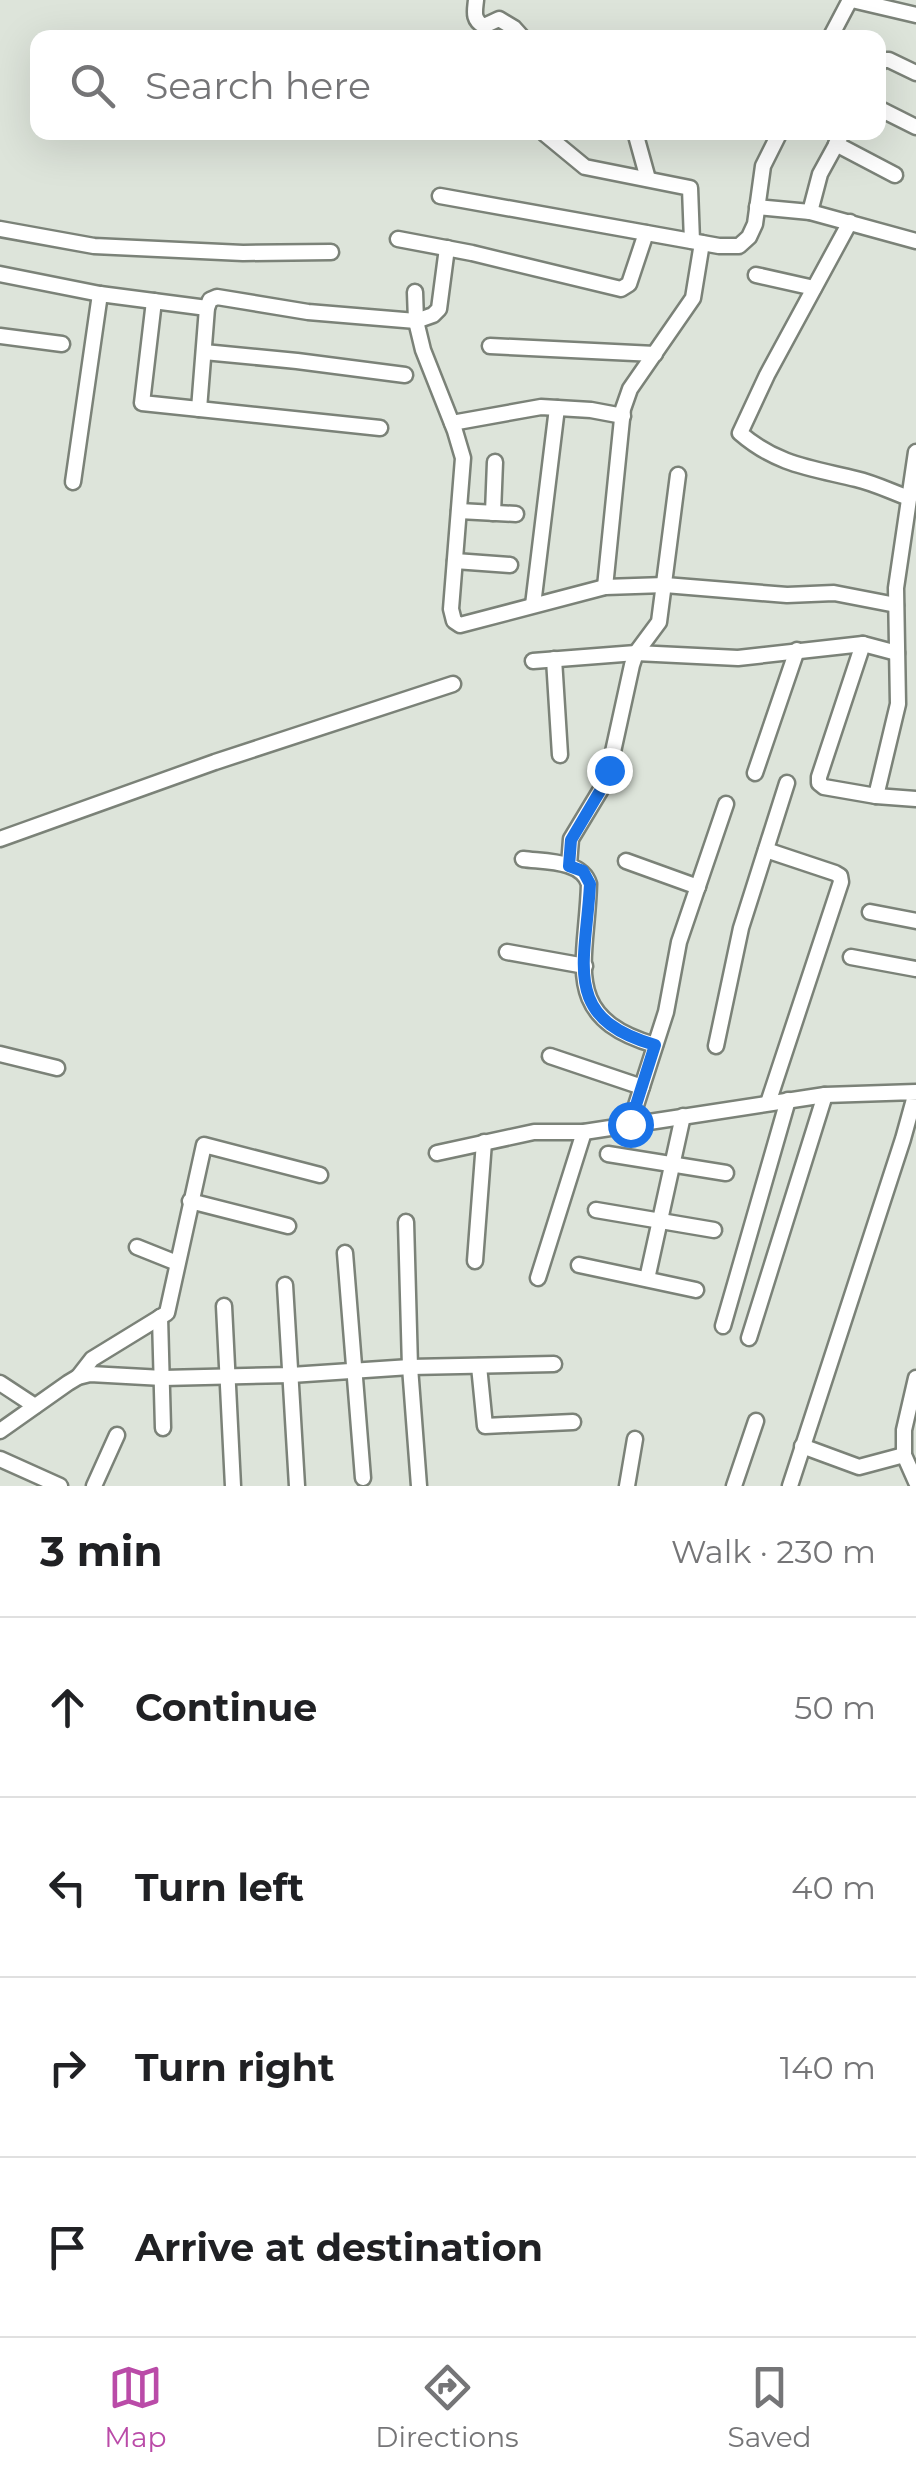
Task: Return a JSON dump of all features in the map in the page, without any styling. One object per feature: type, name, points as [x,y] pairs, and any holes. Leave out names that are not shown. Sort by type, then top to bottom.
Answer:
[{"type":"street","points":[[476,0],[478,23],[484,26],[499,19],[516,30]]},
{"type":"street","points":[[834,30],[851,0],[916,15]]},
{"type":"street","points":[[886,60],[916,73]]},
{"type":"street","points":[[886,112],[916,127]]},
{"type":"street","points":[[552,140],[585,166],[690,188],[697,242],[693,298],[630,389],[622,416],[605,586]]},
{"type":"street","points":[[637,140],[648,178]]},
{"type":"street","points":[[440,196],[739,246],[755,224],[763,166],[776,140]]},
{"type":"street","points":[[810,212],[820,174],[838,140]]},
{"type":"street","points":[[842,140],[896,175]]},
{"type":"street","points":[[758,207],[810,212],[916,242]]},
{"type":"street","points":[[850,222],[740,434],[780,460],[858,479],[908,498]]},
{"type":"street","points":[[0,228],[94,246],[243,253],[331,252]]},
{"type":"street","points":[[398,239],[621,289],[629,284],[646,233]]},
{"type":"street","points":[[198,408],[210,300],[217,297],[308,312],[416,321],[438,309],[447,248]]},
{"type":"street","points":[[0,274],[100,294],[207,308]]},
{"type":"street","points":[[756,274],[814,288]]},
{"type":"street","points":[[415,292],[416,321],[424,350],[462,458],[451,609],[454,621],[460,625],[605,586],[665,585],[787,595],[834,593],[896,605]]},
{"type":"street","points":[[73,482],[100,294]]},
{"type":"street","points":[[154,301],[142,402],[380,428]]},
{"type":"street","points":[[0,336],[62,344]]},
{"type":"street","points":[[490,346],[655,354]]},
{"type":"street","points":[[204,352],[405,375]]},
{"type":"street","points":[[452,422],[541,407],[622,416]]},
{"type":"street","points":[[533,604],[557,408]]},
{"type":"street","points":[[876,796],[898,704],[898,565],[916,452]]},
{"type":"street","points":[[493,513],[495,462]]},
{"type":"street","points":[[569,866],[571,840],[609,770],[636,654],[659,622],[678,475]]},
{"type":"street","points":[[458,511],[516,514]]},
{"type":"street","points":[[455,561],[510,565]]},
{"type":"street","points":[[532,660],[636,654],[738,658],[863,644],[897,653]]},
{"type":"street","points":[[863,644],[820,783],[876,796],[916,799]]},
{"type":"street","points":[[755,773],[796,650]]},
{"type":"street","points":[[554,659],[560,755]]},
{"type":"street","points":[[0,839],[215,762],[453,684]]},
{"type":"street","points":[[716,1046],[742,928],[787,783]]},
{"type":"street","points":[[630,1124],[666,1012],[679,942],[726,804]]},
{"type":"street","points":[[766,850],[840,876],[768,1103]]},
{"type":"street","points":[[523,858],[583,871],[590,884],[585,991],[608,1026],[655,1045]]},
{"type":"street","points":[[626,861],[698,887]]},
{"type":"street","points":[[870,912],[916,921]]},
{"type":"street","points":[[507,952],[585,966]]},
{"type":"street","points":[[850,957],[916,970]]},
{"type":"street","points":[[0,1054],[57,1068]]},
{"type":"street","points":[[550,1056],[642,1088]]},
{"type":"street","points":[[438,1153],[534,1132],[584,1132],[825,1096],[916,1092],[790,1486]]},
{"type":"street","points":[[749,1338],[825,1096]]},
{"type":"street","points":[[723,1326],[788,1100]]},
{"type":"street","points":[[647,1280],[683,1116]]},
{"type":"street","points":[[538,1278],[584,1132]]},
{"type":"street","points":[[475,1261],[484,1142]]},
{"type":"street","points":[[0,1431],[78,1377],[92,1360],[167,1313],[204,1146],[320,1176]]},
{"type":"street","points":[[608,1154],[726,1173]]},
{"type":"street","points":[[190,1201],[288,1226]]},
{"type":"street","points":[[596,1210],[714,1230]]},
{"type":"street","points":[[406,1222],[410,1367],[419,1486]]},
{"type":"street","points":[[137,1247],[177,1262]]},
{"type":"street","points":[[345,1253],[362,1478]]},
{"type":"street","points":[[580,1265],[696,1290]]},
{"type":"street","points":[[284,1285],[297,1486]]},
{"type":"street","points":[[224,1306],[233,1486]]},
{"type":"street","points":[[160,1317],[163,1428]]},
{"type":"street","points":[[78,1377],[228,1377],[554,1364]]},
{"type":"street","points":[[479,1366],[485,1426],[572,1422]]},
{"type":"street","points":[[916,1378],[904,1430],[904,1455],[916,1482]]},
{"type":"street","points":[[0,1383],[36,1406]]},
{"type":"street","points":[[734,1486],[756,1421]]},
{"type":"street","points":[[94,1486],[116,1435]]},
{"type":"street","points":[[627,1486],[635,1439]]},
{"type":"street","points":[[802,1446],[859,1467],[904,1455]]},
{"type":"street","points":[[0,1458],[60,1486]]},
{"type":"route","points":[[609,770],[571,840],[569,866],[583,871],[590,884],[584,974],[585,991],[593,1008],[608,1026],[655,1045],[630,1124]]}]
